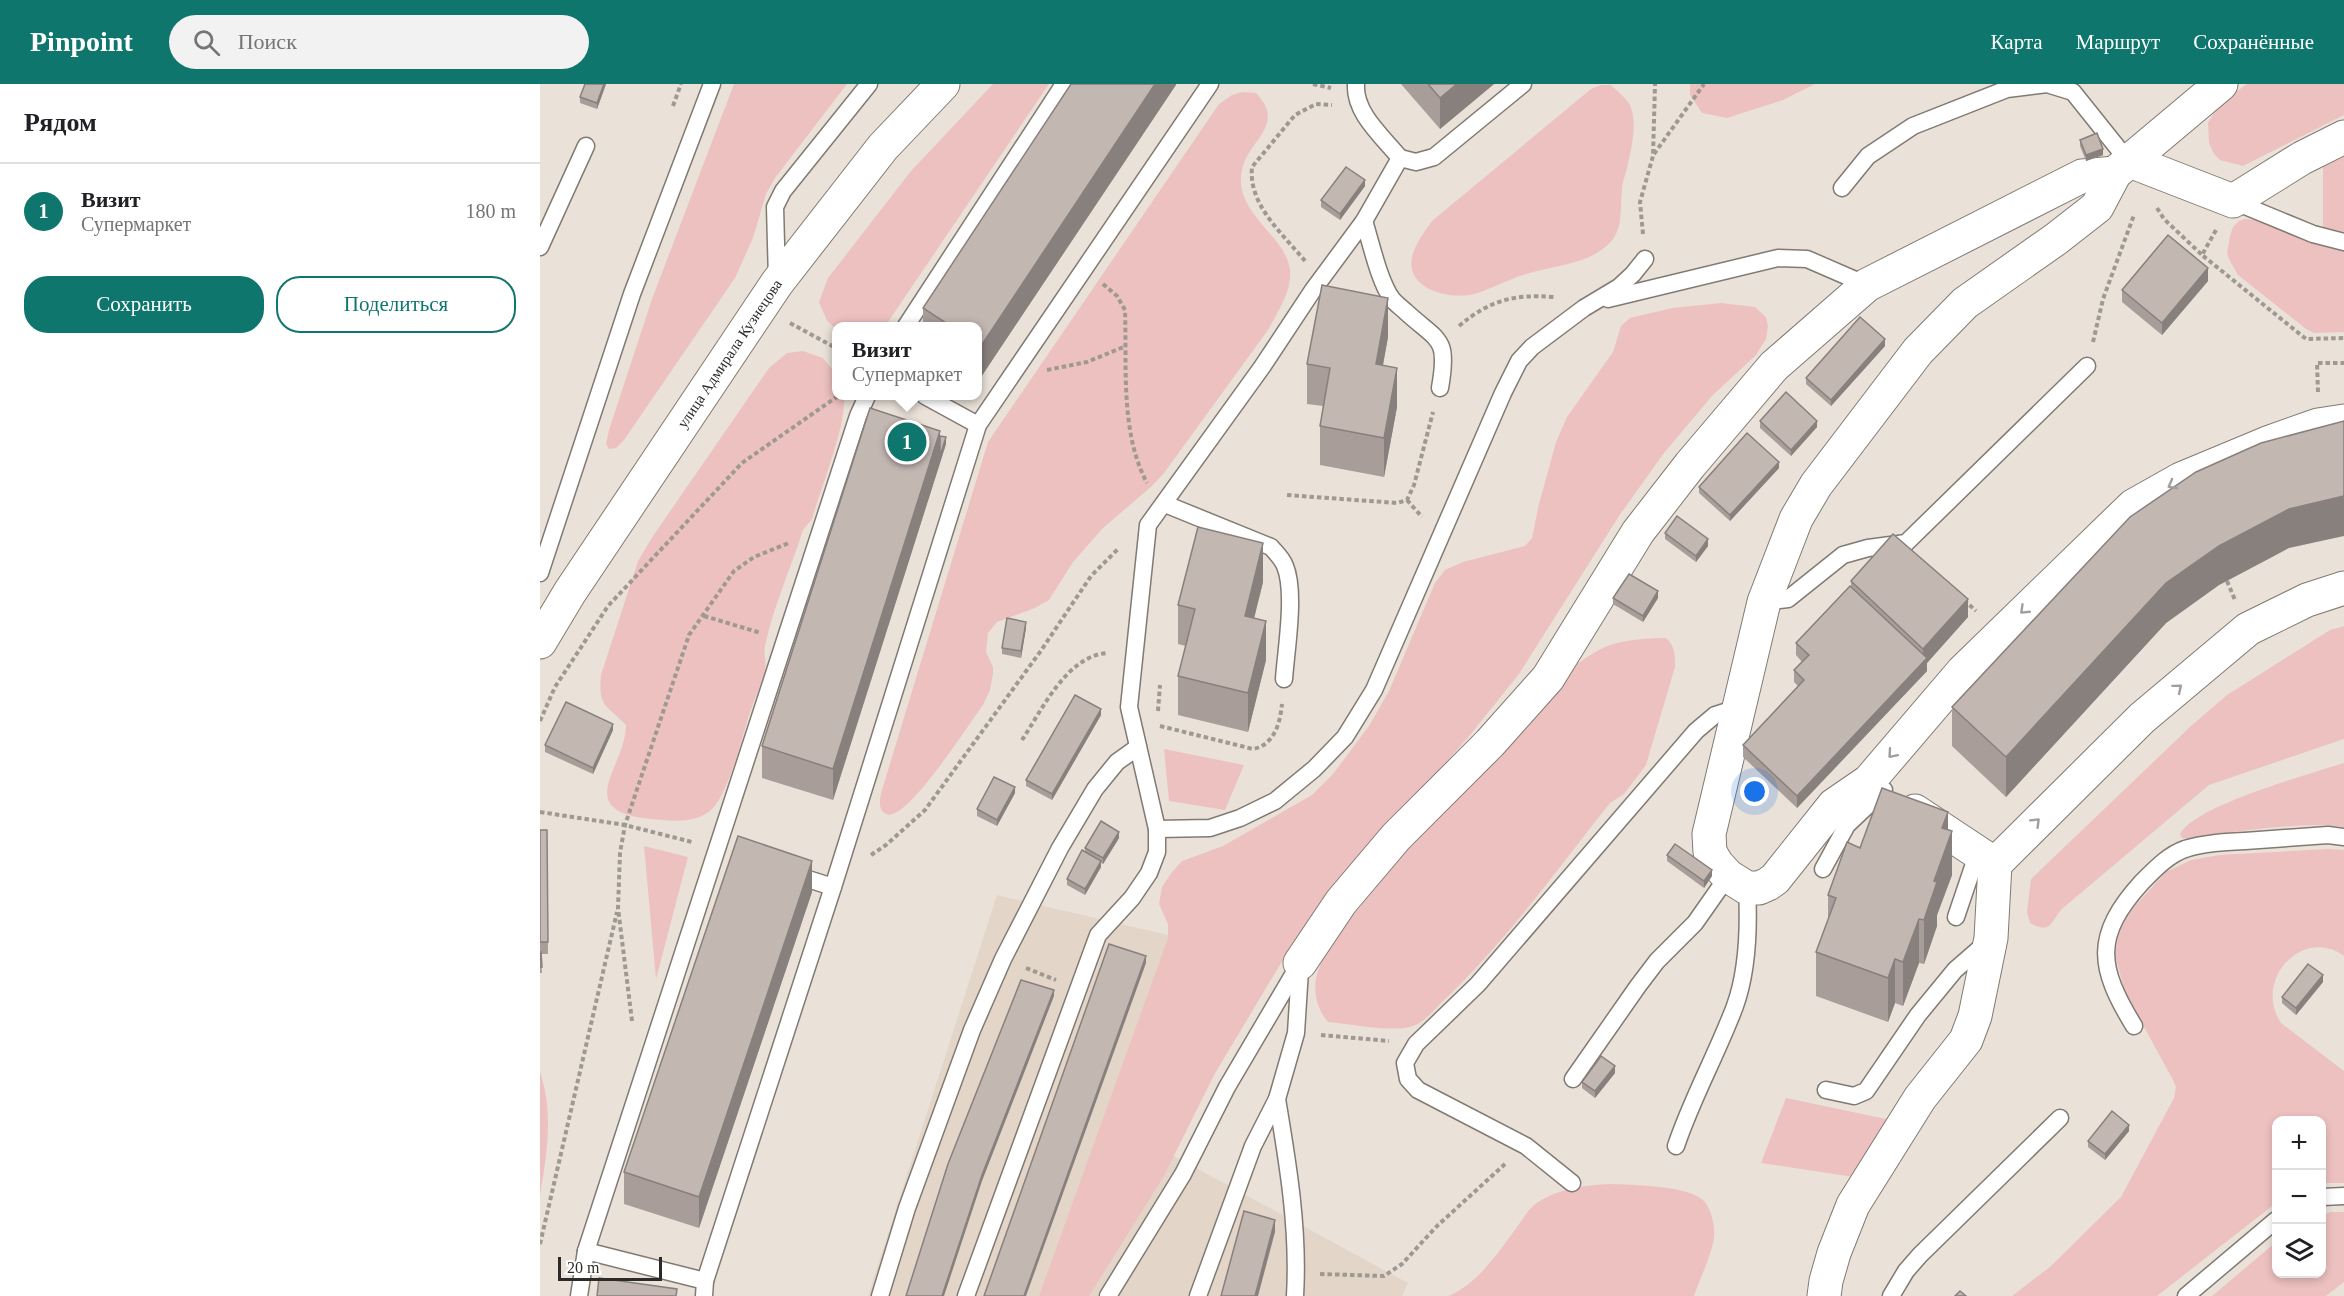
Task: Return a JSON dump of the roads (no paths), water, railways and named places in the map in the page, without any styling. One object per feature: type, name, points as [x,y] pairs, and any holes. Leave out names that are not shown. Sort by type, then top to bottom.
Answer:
[{"type":"street","name":"улица Адмирала Кузнецова","points":[[540,642],[570,592],[769,295],[883,147],[944,84]]},
{"type":"street","points":[[2222,84],[2122,167],[2097,207],[1965,303],[1918,351],[1816,485],[1796,519],[1764,602],[1709,834],[1710,852],[1717,864],[1738,882],[1759,888],[1775,879],[1834,805],[1876,786],[1963,671],[2133,506],[2181,479],[2270,442],[2318,425],[2344,421]]},
{"type":"street","points":[[1300,963],[1341,902],[1396,837],[1490,743],[1548,678],[1638,532],[1736,409],[1774,366],[1867,285],[2082,176],[2122,167],[2233,201],[2302,158],[2344,137]]},
{"type":"street","points":[[1987,858],[2142,718],[2248,629],[2307,600],[2344,588]]},
{"type":"street","points":[[1876,786],[1987,858]]},
{"type":"street","points":[[1824,1296],[1834,1253],[1853,1205],[1920,1098],[1966,1040],[1975,1016],[1991,938],[1987,858]]},
{"type":"lane","points":[[540,573],[632,294],[712,84]]},
{"type":"lane","points":[[769,295],[775,207],[783,191],[869,84]]},
{"type":"lane","points":[[909,322],[1064,84]]},
{"type":"lane","points":[[586,1251],[704,1289],[978,425],[1210,84]]},
{"type":"lane","points":[[1356,84],[1359,106],[1400,158],[1416,162],[1434,157],[1522,84]]},
{"type":"lane","points":[[1842,188],[1868,156],[1913,126],[2007,89],[2047,84],[2073,92],[2121,152],[2122,167]]},
{"type":"lane","points":[[540,247],[586,146]]},
{"type":"lane","points":[[966,1296],[1098,935],[1132,898],[1149,873],[1157,852],[1157,829],[1129,707],[1149,525],[1263,367],[1321,279],[1364,221],[1400,158]]},
{"type":"lane","points":[[2233,201],[2313,234],[2344,242]]},
{"type":"lane","points":[[1364,221],[1378,267],[1392,299],[1416,321],[1430,330],[1439,341],[1444,362],[1440,388]]},
{"type":"lane","points":[[1596,302],[1778,258],[1807,259],[1867,285]]},
{"type":"lane","points":[[1157,829],[1210,828],[1249,814],[1275,801],[1314,769],[1346,737],[1374,690],[1519,361],[1532,347],[1584,308],[1619,287],[1634,274],[1645,259]]},
{"type":"lane","points":[[1764,602],[1788,599],[1843,555],[1868,548],[1905,543],[2087,366]]},
{"type":"lane","points":[[579,1296],[586,1251],[722,852],[785,641],[866,400]]},
{"type":"lane","points":[[932,400],[978,425]]},
{"type":"lane","points":[[1165,504],[1271,547],[1280,556],[1287,574],[1290,599],[1284,679]]},
{"type":"lane","points":[[1572,1183],[1526,1146],[1418,1090],[1408,1079],[1405,1063],[1416,1044],[1478,984],[1695,731],[1715,715],[1740,707]]},
{"type":"lane","points":[[880,1296],[908,1208],[972,1030],[1004,959],[1060,848],[1095,789],[1118,762],[1138,747]]},
{"type":"lane","points":[[1823,869],[1847,825],[1876,786]]},
{"type":"lane","points":[[2134,1026],[2115,995],[2105,956],[2112,924],[2125,901],[2160,864],[2185,849],[2217,843],[2328,835],[2344,837]]},
{"type":"lane","points":[[1956,917],[1987,858]]},
{"type":"lane","points":[[780,870],[833,886]]},
{"type":"lane","points":[[1573,1079],[1657,961],[1738,882]]},
{"type":"lane","points":[[1676,1146],[1690,1107],[1735,1005],[1746,954],[1738,882]]},
{"type":"lane","points":[[1826,1090],[1854,1096],[1866,1091],[1918,1015],[1954,969],[1991,938]]},
{"type":"lane","points":[[1198,1296],[1253,1146],[1277,1099],[1296,1033],[1300,963]]},
{"type":"lane","points":[[1108,1296],[1183,1174],[1227,1087],[1300,963]]},
{"type":"lane","points":[[1277,1099],[1291,1178],[1295,1296]]},
{"type":"lane","points":[[1891,1296],[1905,1271],[1920,1255],[2060,1118]]},
{"type":"lane","points":[[2326,1197],[2344,1196]]},
{"type":"lane","points":[[2186,1296],[2272,1224]]},
{"type":"place","name":"Визит","points":[[907,442]]}]
